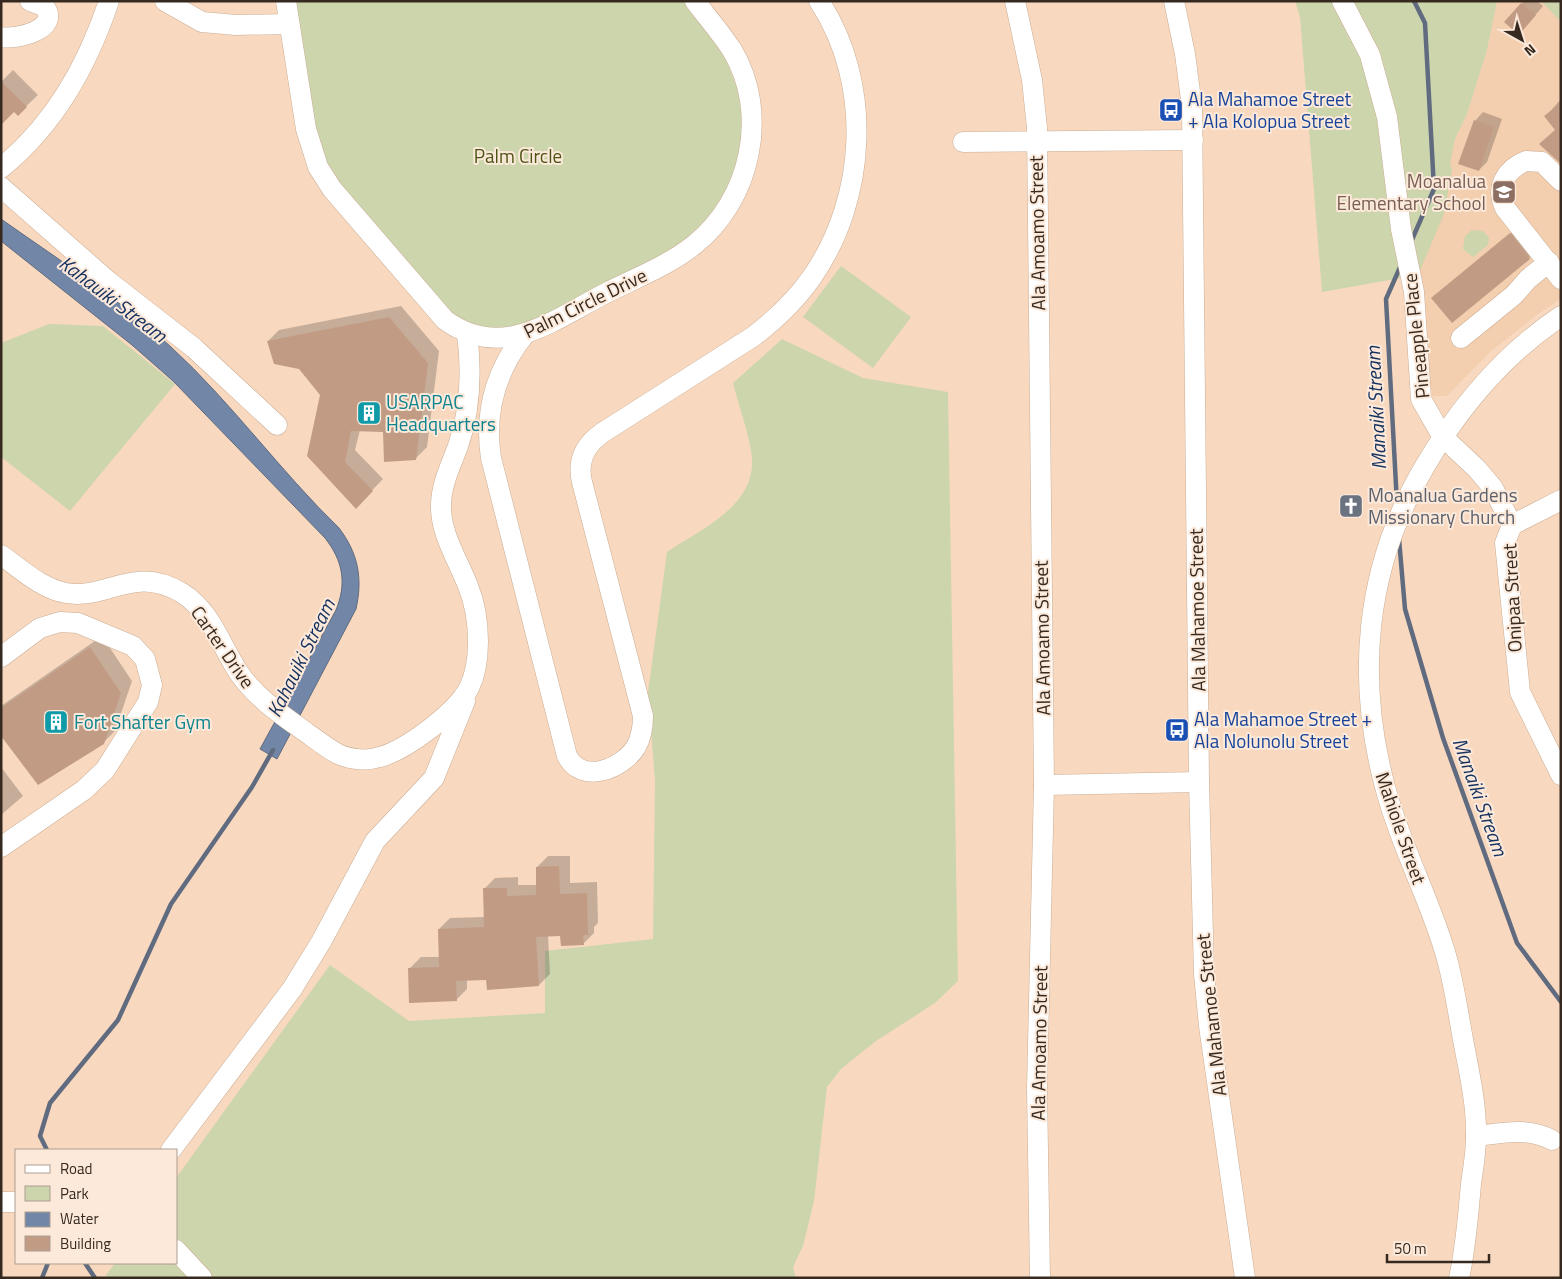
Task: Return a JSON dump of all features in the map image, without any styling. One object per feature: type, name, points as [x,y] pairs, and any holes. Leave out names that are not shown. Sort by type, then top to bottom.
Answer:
[{"type":"street","points":[[1,37],[24,36],[37,30],[47,21],[48,13],[44,6],[30,1]]},
{"type":"street","points":[[1,168],[31,140],[64,100],[86,61],[109,1]]},
{"type":"street","points":[[165,1],[202,22],[236,25],[289,24]]},
{"type":"street","name":"Palm Circle Drive","points":[[286,1],[309,142],[325,178],[444,320],[467,333],[492,339],[524,335],[681,255],[695,245],[718,221],[736,193],[743,178],[751,145],[752,120],[749,96],[745,80],[732,50],[695,1]]},
{"type":"street","points":[[524,335],[504,364],[492,399],[489,429],[491,458],[567,756],[573,765],[584,771],[606,769],[618,764],[632,752],[641,736],[643,716],[582,482],[581,460],[594,438],[754,336],[771,323],[800,293],[824,258],[848,200],[856,159],[857,136],[853,91],[848,68],[832,26],[819,1]]},
{"type":"street","name":"Ala Amoamo Street","points":[[1015,1],[1033,87],[1036,141],[1044,785],[1037,1088],[1040,1278]]},
{"type":"street","name":"Ala Mahamoe Street","points":[[1174,1],[1190,83],[1192,140],[1201,903],[1209,1026],[1245,1278]]},
{"type":"street","name":"Pineapple Place","points":[[1342,1],[1370,55],[1382,90],[1391,141],[1401,229],[1412,279],[1421,399],[1442,436]]},
{"type":"street","points":[[963,142],[1192,140]]},
{"type":"street","points":[[1561,181],[1542,162],[1526,161],[1506,175],[1501,187],[1502,201],[1505,208],[1561,279]]},
{"type":"street","points":[[1,187],[108,280],[194,348],[278,425]]},
{"type":"street","points":[[1461,338],[1514,295],[1528,279],[1549,262]]},
{"type":"street","name":"Mahiole Street","points":[[1459,1278],[1470,1212],[1476,1136],[1473,1091],[1442,943],[1388,796],[1371,718],[1369,689],[1372,623],[1380,568],[1398,515],[1442,436],[1482,383],[1504,361],[1561,316]]},
{"type":"street","name":"Carter Drive","points":[[1,555],[48,588],[66,593],[84,594],[138,582],[159,584],[180,592],[190,598],[206,616],[246,682],[278,712],[339,754],[360,760],[390,753],[450,712],[470,687],[475,672],[478,642],[474,606],[469,588],[443,527],[440,502],[450,464],[463,429],[470,392],[471,372],[467,333]]},
{"type":"street","points":[[470,392],[492,399]]},
{"type":"street","name":"Onipaa Street","points":[[1442,436],[1484,476],[1512,525],[1504,544],[1517,677],[1525,706],[1561,775]]},
{"type":"street","points":[[1512,525],[1561,500]]},
{"type":"street","points":[[1,657],[40,628],[60,622],[78,623],[133,646],[145,659],[152,685],[148,702],[119,752],[105,770],[84,790],[1,847]]},
{"type":"street","points":[[172,1149],[292,989],[327,930],[374,841],[430,782],[446,751],[470,687]]},
{"type":"street","points":[[423,732],[446,751]]},
{"type":"street","points":[[1044,785],[1199,782]]},
{"type":"street","points":[[1476,1136],[1521,1131],[1537,1133],[1552,1140]]},
{"type":"street","points":[[1,1202],[15,1202]]},
{"type":"street","points":[[178,1252],[202,1278]]},
{"type":"shaded area","name":"Moanalua Elementary School","points":[[1497,1],[1561,1],[1561,299],[1538,314],[1490,352],[1447,396],[1432,396],[1418,275],[1455,139],[1467,114],[1487,50]]},
{"type":"green space","name":"Palm Circle","points":[[294,1],[685,1],[724,54],[741,98],[744,129],[735,175],[712,216],[677,248],[522,327],[481,329],[450,314],[332,174],[317,140]]},
{"type":"green space","points":[[1295,1],[1497,1],[1487,50],[1467,114],[1455,139],[1450,163],[1452,170],[1444,214],[1418,275],[1322,292],[1300,17]]},
{"type":"green space","points":[[1541,1],[1561,1],[1561,22]]},
{"type":"green space","points":[[1472,230],[1483,231],[1489,238],[1488,245],[1473,257],[1463,249],[1465,236]]},
{"type":"green space","points":[[841,266],[911,317],[873,368],[803,317]]},
{"type":"green space","points":[[49,324],[103,326],[175,384],[70,511],[1,457],[1,343]]},
{"type":"green space","points":[[782,339],[863,378],[948,392],[958,981],[935,1003],[876,1041],[841,1069],[827,1087],[814,1201],[803,1246],[793,1267],[796,1278],[108,1278],[106,1275],[114,1264],[178,1264],[178,1175],[330,965],[409,1021],[545,1013],[545,951],[653,939],[655,781],[648,692],[667,552],[710,525],[736,503],[745,489],[751,474],[751,448],[733,383]]},
{"type":"water","points":[[1,219],[110,296],[171,347],[215,391],[296,484],[339,528],[351,547],[359,576],[356,609],[277,759],[260,749],[336,610],[342,581],[336,555],[325,538],[173,381],[132,345],[1,241]]},
{"type":"building","points":[[1521,3],[1536,15],[1519,35],[1504,22]]},
{"type":"building","points":[[1,81],[27,107],[18,116],[14,112],[1,125]]},
{"type":"building","points":[[1561,103],[1561,164],[1539,144],[1555,130],[1544,116]]},
{"type":"building","points":[[1474,120],[1494,127],[1479,171],[1458,164]]},
{"type":"building","points":[[1510,233],[1530,259],[1452,323],[1431,298]]},
{"type":"building","name":"USARPAC Headquarters","points":[[389,317],[428,363],[416,460],[384,462],[383,432],[351,431],[345,462],[373,491],[356,509],[307,456],[320,395],[299,369],[274,364],[267,341]]},
{"type":"building","name":"Fort Shafter Gym","points":[[90,647],[121,693],[104,744],[38,785],[1,736],[1,708]]},
{"type":"building","points":[[559,866],[560,894],[587,893],[588,935],[583,935],[584,945],[561,946],[560,936],[536,937],[539,986],[487,990],[486,980],[456,981],[457,1001],[409,1003],[408,968],[439,967],[438,929],[484,927],[483,888],[507,888],[507,896],[536,895],[536,867]]},
{"type":"waterway","name":"Manaiki Stream","points":[[1411,242],[1434,189],[1425,23],[1414,1]]},
{"type":"waterway","name":"Manaiki Stream","points":[[1397,504],[1386,299],[1401,265]]},
{"type":"waterway","name":"Manaiki Stream","points":[[1399,539],[1405,609],[1443,738],[1517,943],[1561,1002]]},
{"type":"waterway","name":"Kahauiki Stream","points":[[46,1149],[40,1136],[50,1103],[118,1020],[171,904],[252,787],[273,750]]},
{"type":"waterway","points":[[42,1278],[48,1264]]},
{"type":"waterway","name":"Kahauiki Stream","points":[[86,1264],[95,1278]]},
{"type":"place","name":"Ala Mahamoe Street + Ala Kolopua Street","points":[[1171,110]]},
{"type":"place","name":"Moanalua Elementary School","points":[[1504,192]]},
{"type":"place","name":"USARPAC Headquarters","points":[[369,413]]},
{"type":"place","name":"Moanalua Gardens Missionary Church","points":[[1351,506]]},
{"type":"place","name":"Fort Shafter Gym","points":[[56,722]]},
{"type":"place","name":"Ala Mahamoe Street + Ala Nolunolu Street","points":[[1177,730]]}]
